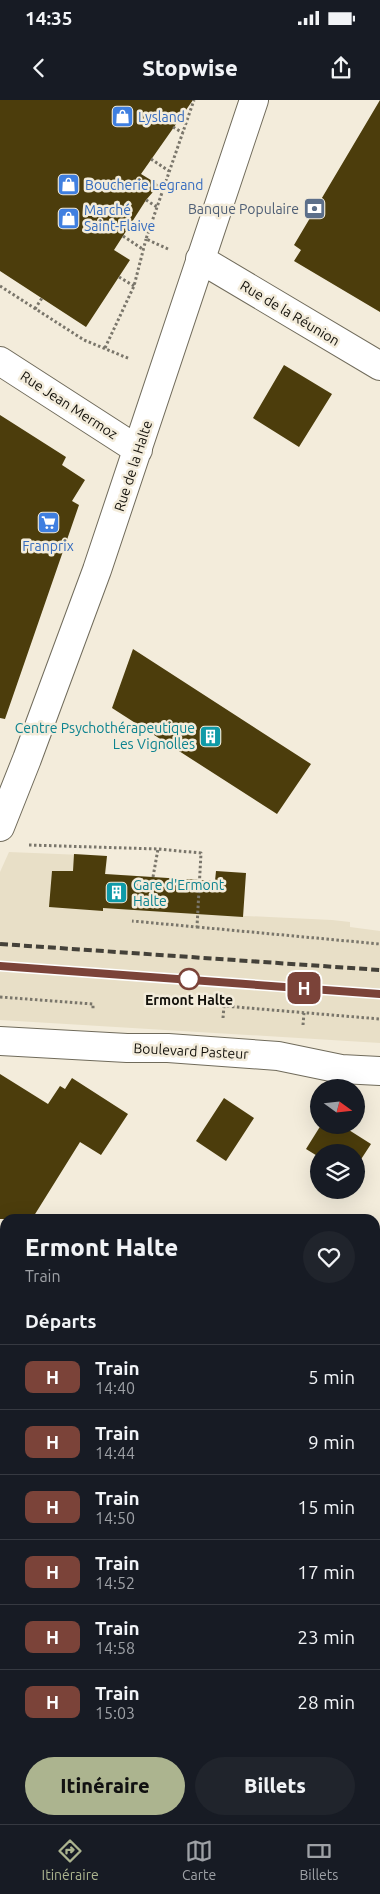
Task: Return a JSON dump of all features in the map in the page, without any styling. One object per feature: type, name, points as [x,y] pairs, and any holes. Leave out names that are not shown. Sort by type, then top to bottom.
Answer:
[{"type":"street","name":"Rue de la Halte","points":[[0,827],[94,579],[254,100]]},
{"type":"street","name":"Rue de la Réunion","points":[[200,259],[380,366]]},
{"type":"street","name":"Rue Jean Mermoz","points":[[0,360],[138,450]]},
{"type":"street","name":"Boulevard Pasteur","points":[[0,1041],[127,1048],[168,1048],[278,1056],[341,1069],[380,1071]]},
{"type":"path","points":[[105,348],[134,286],[146,239],[194,100]]},
{"type":"path","points":[[173,127],[183,133]]},
{"type":"path","points":[[151,159],[170,172]]},
{"type":"path","points":[[146,200],[157,207]]},
{"type":"path","points":[[123,236],[144,250]]},
{"type":"path","points":[[146,239],[173,252]]},
{"type":"path","points":[[119,277],[134,286]]},
{"type":"path","points":[[0,286],[84,340],[136,362]]},
{"type":"path","points":[[35,309],[42,298]]},
{"type":"path","points":[[28,845],[158,849],[202,853],[197,927]]},
{"type":"path","points":[[154,877],[158,849]]},
{"type":"path","points":[[132,921],[380,944]]},
{"type":"path","points":[[0,997],[93,1004]]},
{"type":"path","points":[[222,1025],[224,1006],[380,1019]]},
{"type":"path","points":[[303,1031],[304,1012]]},
{"type":"shaded area","points":[[9,852],[107,856],[106,874],[185,879],[183,913],[332,920],[350,922],[350,927],[380,931],[380,1043],[0,1020],[0,872]]},
{"type":"building","name":"Marché Saint-Flaive","points":[[0,100],[193,100],[141,174],[159,185],[146,200],[114,250],[130,260],[86,327],[0,271]]},
{"type":"building","points":[[380,100],[380,312],[294,261],[301,250],[294,245]]},
{"type":"building","points":[[284,365],[332,394],[299,447],[253,418]]},
{"type":"building","points":[[0,415],[66,457],[62,465],[85,480],[72,501],[79,505],[5,719],[0,718]]},
{"type":"building","name":"Centre Psychothérapeutique Les Vignolles","points":[[133,649],[311,764],[277,814],[112,708]]},
{"type":"building","name":"Gare d'Ermont Halte","points":[[74,854],[107,856],[105,874],[215,881],[216,871],[246,873],[243,917],[103,908],[103,911],[49,907],[52,871],[73,871]]},
{"type":"building","points":[[0,1074],[48,1104],[60,1086],[65,1089],[72,1078],[128,1114],[101,1155],[80,1142],[35,1214],[0,1214]]},
{"type":"building","points":[[224,1098],[254,1118],[226,1161],[196,1141]]},
{"type":"building","points":[[315,1134],[355,1134],[371,1144],[365,1153],[365,1144],[310,1144],[310,1151],[306,1149]]},
{"type":"railway","points":[[0,944],[380,970]]},
{"type":"railway","points":[[0,966],[380,994]]},
{"type":"train","name":"H","points":[[0,966],[380,994]]},
{"type":"place","name":"Lysland","points":[[122,117]]},
{"type":"place","name":"Boucherie Legrand","points":[[69,185]]},
{"type":"place","name":"Banque Populaire","points":[[315,209]]},
{"type":"place","name":"Marché Saint-Flaive","points":[[68,218]]},
{"type":"place","name":"Franprix","points":[[48,523]]},
{"type":"place","name":"Centre Psychothérapeutique Les Vignolles","points":[[211,736]]},
{"type":"place","name":"Gare d'Ermont Halte","points":[[117,893]]},
{"type":"place","name":"Ermont Halte","points":[[189,979]]}]
